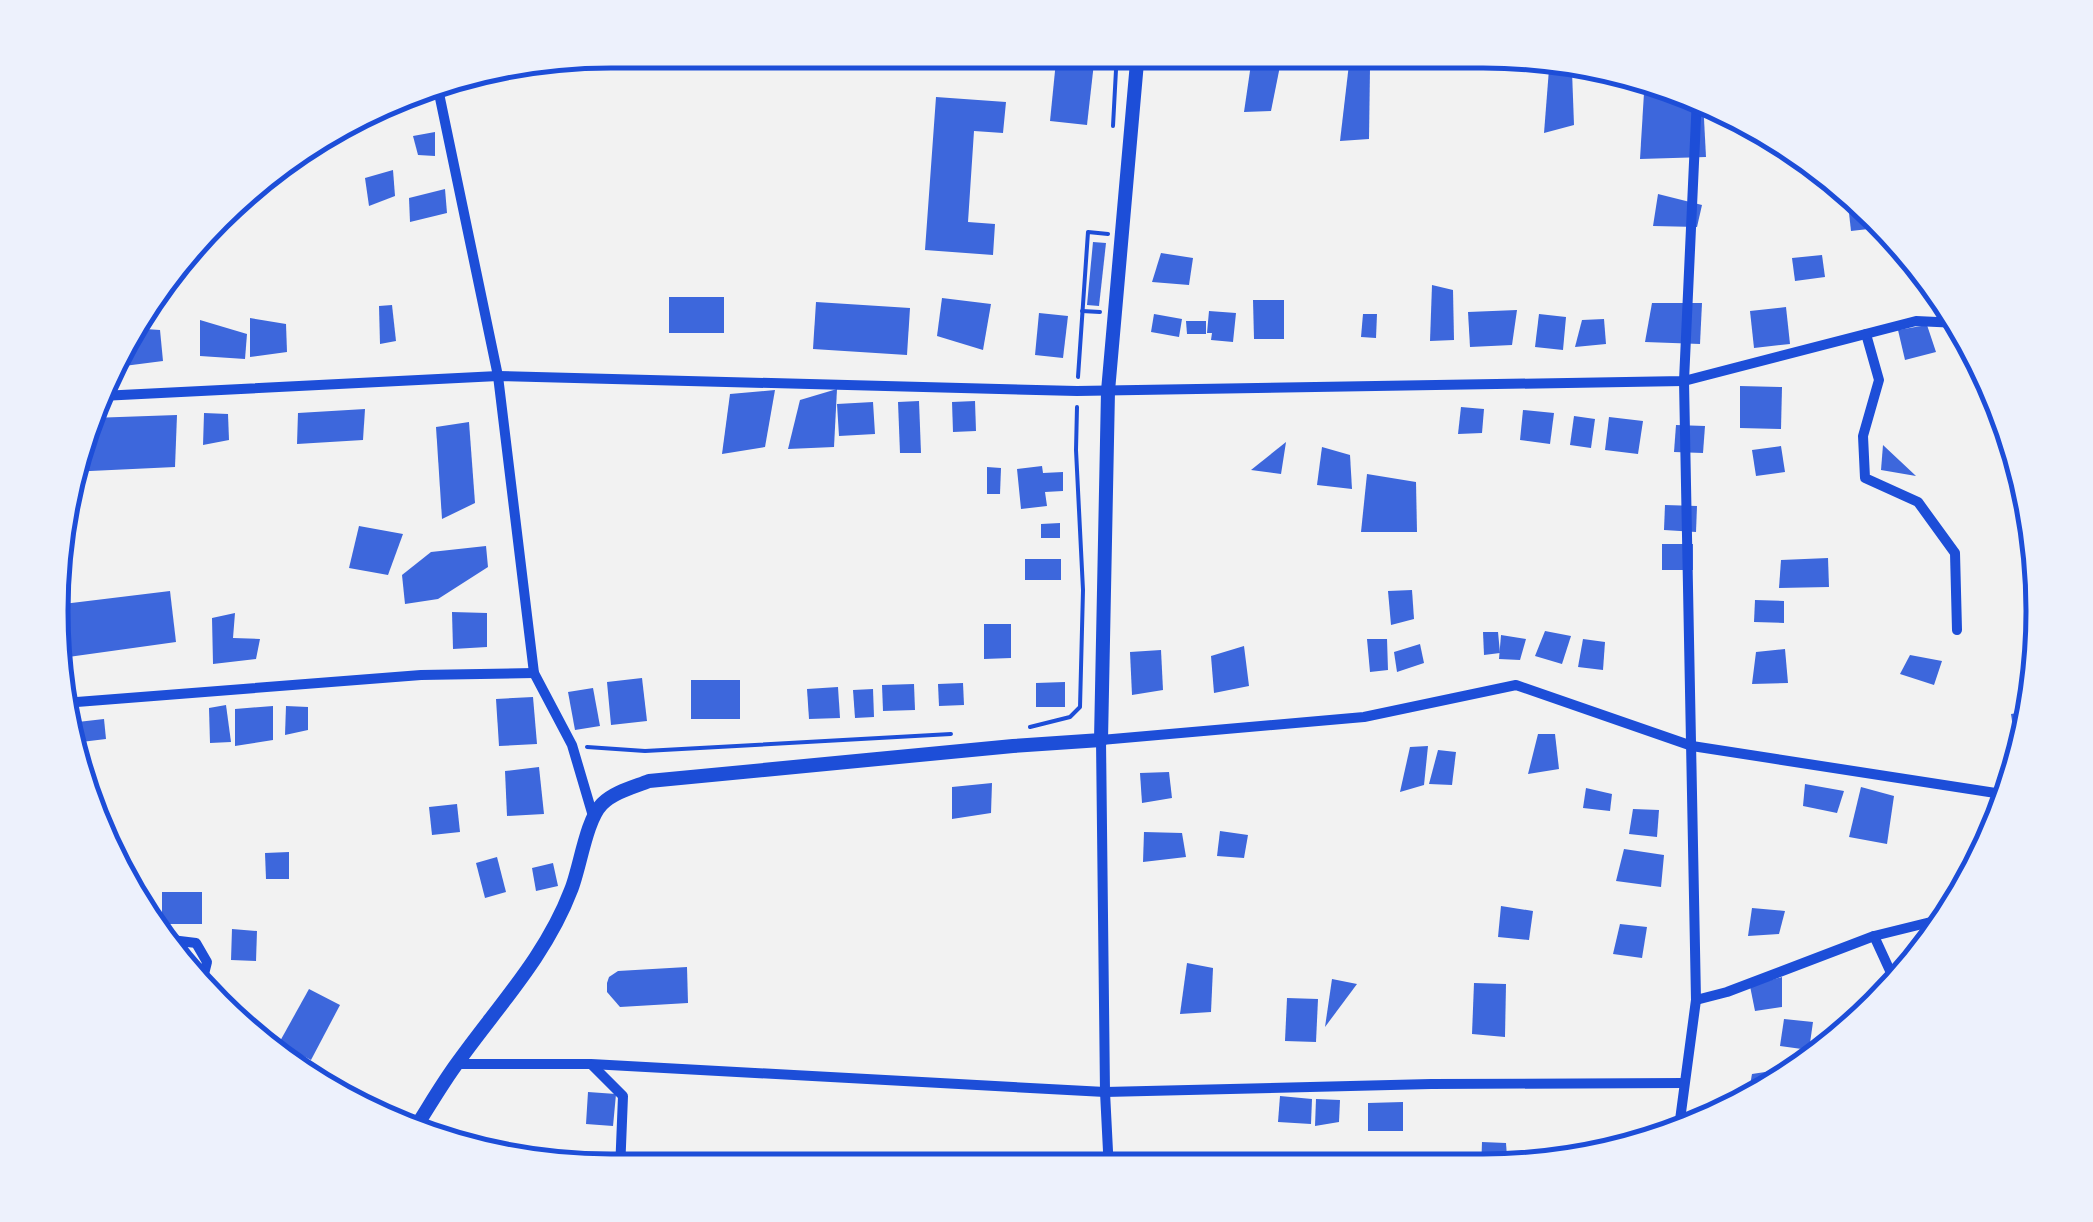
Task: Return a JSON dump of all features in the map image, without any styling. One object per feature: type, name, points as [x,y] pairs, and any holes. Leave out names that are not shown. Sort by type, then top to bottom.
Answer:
[{"type":"street","points":[[1108,1154],[1101,740],[1108,391],[1136,68]]},
{"type":"street","points":[[439,95],[498,376],[534,673],[572,746],[594,816]]},
{"type":"street","points":[[1680,1117],[1696,1000],[1684,381],[1695,112]]},
{"type":"street","points":[[113,395],[498,376],[1077,391],[1684,381],[1916,321],[1942,322]]},
{"type":"street","points":[[1866,334],[1879,380],[1863,436],[1865,478],[1918,502],[1955,553],[1957,630]]},
{"type":"street","points":[[76,703],[421,675],[534,673]]},
{"type":"street","points":[[420,1120],[552,932],[601,805],[649,780],[1364,717],[1516,685],[1692,746],[1994,793]]},
{"type":"street","points":[[1696,1000],[1874,936],[1927,923]]},
{"type":"street","points":[[1874,936],[1889,971]]},
{"type":"street","points":[[179,941],[196,943],[207,962],[205,972]]},
{"type":"street","points":[[456,1064],[591,1064],[1105,1092],[1684,1083]]},
{"type":"street","points":[[591,1064],[623,1096],[621,1154]]},
{"type":"path","points":[[1018,730],[1070,717],[1080,707],[1083,590],[1077,391],[1088,232],[1108,234]]},
{"type":"path","points":[[572,746],[645,752],[962,733]]},
{"type":"building","points":[[1055,68],[1093,68],[1087,125],[1050,121]]},
{"type":"building","points":[[1250,68],[1280,68],[1271,111],[1244,112]]},
{"type":"building","points":[[1349,68],[1370,68],[1369,139],[1340,141]]},
{"type":"building","points":[[1549,72],[1572,75],[1574,125],[1544,133]]},
{"type":"building","points":[[1644,92],[1704,115],[1706,157],[1640,159]]},
{"type":"building","points":[[936,97],[1006,102],[1003,133],[974,131],[968,222],[995,224],[993,255],[925,250]]},
{"type":"building","points":[[435,132],[435,156],[418,155],[413,136]]},
{"type":"building","points":[[393,170],[395,196],[369,206],[365,178]]},
{"type":"building","points":[[445,189],[447,213],[410,222],[409,198]]},
{"type":"building","points":[[1658,194],[1702,205],[1697,227],[1653,226]]},
{"type":"building","points":[[1849,210],[1868,229],[1851,231]]},
{"type":"building","points":[[1093,242],[1106,243],[1099,306],[1087,305]]},
{"type":"building","points":[[1161,253],[1193,258],[1189,285],[1152,282]]},
{"type":"building","points":[[1822,255],[1825,277],[1795,281],[1792,258]]},
{"type":"building","points":[[1432,285],[1453,290],[1454,340],[1430,341]]},
{"type":"building","points":[[669,297],[724,297],[724,333],[669,333]]},
{"type":"building","points":[[942,298],[991,304],[983,350],[937,336]]},
{"type":"building","points":[[1253,300],[1284,300],[1284,339],[1254,339]]},
{"type":"building","points":[[816,302],[910,308],[907,355],[813,349]]},
{"type":"building","points":[[1652,303],[1702,303],[1700,344],[1645,342]]},
{"type":"building","points":[[392,305],[396,341],[380,344],[379,306]]},
{"type":"building","points":[[1786,307],[1790,344],[1754,348],[1750,311]]},
{"type":"building","points":[[1517,310],[1512,345],[1470,347],[1468,312]]},
{"type":"building","points":[[1209,311],[1236,313],[1233,342],[1211,340],[1212,333],[1207,333]]},
{"type":"building","points":[[1039,313],[1068,316],[1063,358],[1035,355]]},
{"type":"building","points":[[1154,314],[1182,319],[1179,337],[1151,332]]},
{"type":"building","points":[[1363,314],[1377,314],[1376,338],[1361,337]]},
{"type":"building","points":[[1539,314],[1566,317],[1563,350],[1535,347]]},
{"type":"building","points":[[250,318],[286,324],[287,352],[250,357]]},
{"type":"building","points":[[1604,319],[1606,344],[1575,347],[1582,320]]},
{"type":"building","points":[[200,320],[247,334],[245,359],[200,356]]},
{"type":"building","points":[[1186,321],[1206,321],[1206,334],[1187,334]]},
{"type":"building","points":[[1927,325],[1936,352],[1905,360],[1898,330]]},
{"type":"building","points":[[146,329],[160,330],[163,361],[127,366]]},
{"type":"building","points":[[1740,386],[1782,387],[1781,429],[1740,428]]},
{"type":"building","points":[[837,389],[834,447],[788,449],[800,400]]},
{"type":"building","points":[[775,390],[765,447],[722,454],[730,394]]},
{"type":"building","points":[[919,401],[921,453],[900,453],[898,402]]},
{"type":"building","points":[[975,401],[976,431],[953,432],[952,402]]},
{"type":"building","points":[[873,402],[875,434],[839,436],[837,404]]},
{"type":"building","points":[[1461,407],[1484,409],[1482,433],[1458,434]]},
{"type":"building","points":[[365,409],[363,440],[297,444],[298,413]]},
{"type":"building","points":[[1523,410],[1554,413],[1550,444],[1520,440]]},
{"type":"building","points":[[204,413],[228,414],[229,440],[203,445]]},
{"type":"building","points":[[177,415],[175,467],[86,471],[103,418]]},
{"type":"building","points":[[1574,416],[1595,419],[1591,448],[1570,445]]},
{"type":"building","points":[[1609,417],[1643,421],[1638,454],[1605,450]]},
{"type":"building","points":[[469,422],[475,503],[442,519],[436,427]]},
{"type":"building","points":[[1676,425],[1705,426],[1703,453],[1674,452]]},
{"type":"building","points":[[1286,442],[1281,474],[1251,470]]},
{"type":"building","points":[[1883,445],[1916,476],[1881,470]]},
{"type":"building","points":[[1781,446],[1785,472],[1756,476],[1752,450]]},
{"type":"building","points":[[1322,447],[1350,455],[1352,489],[1317,485]]},
{"type":"building","points":[[1042,466],[1043,473],[1063,472],[1063,491],[1045,492],[1047,506],[1021,509],[1017,469]]},
{"type":"building","points":[[987,467],[1001,468],[1000,494],[987,494]]},
{"type":"building","points":[[1367,474],[1416,482],[1417,532],[1361,532]]},
{"type":"building","points":[[1665,505],[1697,506],[1696,532],[1664,530]]},
{"type":"building","points":[[1060,523],[1060,538],[1041,538],[1041,524]]},
{"type":"building","points":[[359,526],[403,534],[388,575],[349,568]]},
{"type":"building","points":[[1662,544],[1693,544],[1693,570],[1662,570]]},
{"type":"building","points":[[486,546],[488,567],[438,599],[405,604],[402,575],[431,552]]},
{"type":"building","points":[[1828,558],[1829,587],[1779,588],[1781,560]]},
{"type":"building","points":[[1025,559],[1061,559],[1061,580],[1025,580]]},
{"type":"building","points":[[1412,590],[1414,619],[1391,625],[1388,591]]},
{"type":"building","points":[[170,591],[176,642],[70,657],[68,603]]},
{"type":"building","points":[[1755,600],[1784,601],[1784,623],[1754,622]]},
{"type":"building","points":[[452,612],[487,613],[487,647],[453,649]]},
{"type":"building","points":[[235,613],[233,638],[260,639],[256,659],[213,664],[212,618]]},
{"type":"building","points":[[984,624],[1011,624],[1011,658],[984,659]]},
{"type":"building","points":[[1545,631],[1571,636],[1562,664],[1535,656]]},
{"type":"building","points":[[1483,632],[1498,632],[1500,653],[1484,655]]},
{"type":"building","points":[[1501,635],[1526,639],[1520,660],[1499,659]]},
{"type":"building","points":[[1367,639],[1387,639],[1388,670],[1370,672]]},
{"type":"building","points":[[1583,639],[1605,642],[1603,670],[1578,667]]},
{"type":"building","points":[[1420,644],[1424,663],[1397,672],[1394,652]]},
{"type":"building","points":[[1244,646],[1249,686],[1214,693],[1211,656]]},
{"type":"building","points":[[1785,649],[1788,683],[1752,684],[1756,652]]},
{"type":"building","points":[[1161,650],[1163,690],[1132,695],[1130,652]]},
{"type":"building","points":[[1910,655],[1942,661],[1934,685],[1900,674]]},
{"type":"building","points":[[642,678],[647,721],[611,725],[607,682]]},
{"type":"building","points":[[691,680],[740,680],[740,719],[691,719]]},
{"type":"building","points":[[1065,682],[1065,707],[1036,707],[1036,683]]},
{"type":"building","points":[[963,683],[964,705],[939,706],[938,684]]},
{"type":"building","points":[[914,684],[915,710],[883,711],[882,685]]},
{"type":"building","points":[[838,687],[840,718],[809,719],[807,689]]},
{"type":"building","points":[[593,688],[600,726],[575,730],[568,692]]},
{"type":"building","points":[[873,689],[874,717],[855,718],[853,690]]},
{"type":"building","points":[[533,697],[537,744],[499,746],[496,699]]},
{"type":"building","points":[[226,705],[231,742],[210,743],[209,708]]},
{"type":"building","points":[[273,706],[273,740],[235,746],[235,709]]},
{"type":"building","points":[[286,706],[308,707],[308,730],[285,735]]},
{"type":"building","points":[[104,719],[106,739],[84,742],[79,722]]},
{"type":"building","points":[[1538,734],[1555,734],[1559,769],[1528,774]]},
{"type":"building","points":[[1428,746],[1424,785],[1400,792],[1410,747]]},
{"type":"building","points":[[1438,750],[1456,752],[1452,785],[1429,784]]},
{"type":"building","points":[[539,767],[544,814],[507,816],[505,771]]},
{"type":"building","points":[[1169,772],[1172,798],[1142,803],[1140,773]]},
{"type":"building","points":[[992,783],[991,813],[952,819],[952,787]]},
{"type":"building","points":[[1805,784],[1844,791],[1837,813],[1803,806]]},
{"type":"building","points":[[1861,787],[1894,796],[1887,844],[1849,837]]},
{"type":"building","points":[[1586,788],[1612,794],[1610,811],[1583,808]]},
{"type":"building","points":[[457,804],[460,832],[432,835],[429,807]]},
{"type":"building","points":[[1633,809],[1659,810],[1657,837],[1629,834]]},
{"type":"building","points":[[1220,831],[1248,835],[1244,858],[1217,856]]},
{"type":"building","points":[[1144,832],[1182,833],[1186,857],[1143,862]]},
{"type":"building","points":[[1624,849],[1664,855],[1661,887],[1616,881]]},
{"type":"building","points":[[289,852],[289,879],[266,879],[265,853]]},
{"type":"building","points":[[497,857],[506,892],[485,898],[476,863]]},
{"type":"building","points":[[553,863],[558,886],[536,891],[532,868]]},
{"type":"building","points":[[162,892],[202,892],[202,924],[167,924],[162,913]]},
{"type":"building","points":[[1501,906],[1533,911],[1529,940],[1498,937]]},
{"type":"building","points":[[1752,908],[1785,911],[1779,934],[1748,936]]},
{"type":"building","points":[[1620,924],[1647,927],[1642,958],[1613,954]]},
{"type":"building","points":[[232,929],[257,931],[256,961],[231,960]]},
{"type":"building","points":[[1187,963],[1213,968],[1211,1012],[1180,1014]]},
{"type":"building","points":[[687,967],[688,1003],[620,1007],[607,992],[609,977],[618,971]]},
{"type":"building","points":[[1782,977],[1782,1007],[1755,1011],[1750,986]]},
{"type":"building","points":[[1332,979],[1357,984],[1325,1027]]},
{"type":"building","points":[[1474,983],[1506,984],[1505,1037],[1472,1034]]},
{"type":"building","points":[[309,989],[340,1005],[311,1060],[280,1042]]},
{"type":"building","points":[[1287,998],[1318,999],[1316,1042],[1285,1041]]},
{"type":"building","points":[[1784,1019],[1813,1022],[1810,1044],[1803,1049],[1780,1046]]},
{"type":"building","points":[[1771,1071],[1750,1084],[1752,1074]]},
{"type":"building","points":[[588,1092],[616,1094],[613,1126],[586,1124]]},
{"type":"building","points":[[1280,1096],[1312,1099],[1311,1124],[1278,1122]]},
{"type":"building","points":[[1316,1099],[1340,1100],[1339,1122],[1315,1126]]},
{"type":"building","points":[[1403,1102],[1403,1131],[1368,1131],[1368,1103]]},
{"type":"building","points":[[1482,1142],[1506,1143],[1507,1153],[1482,1154]]}]
